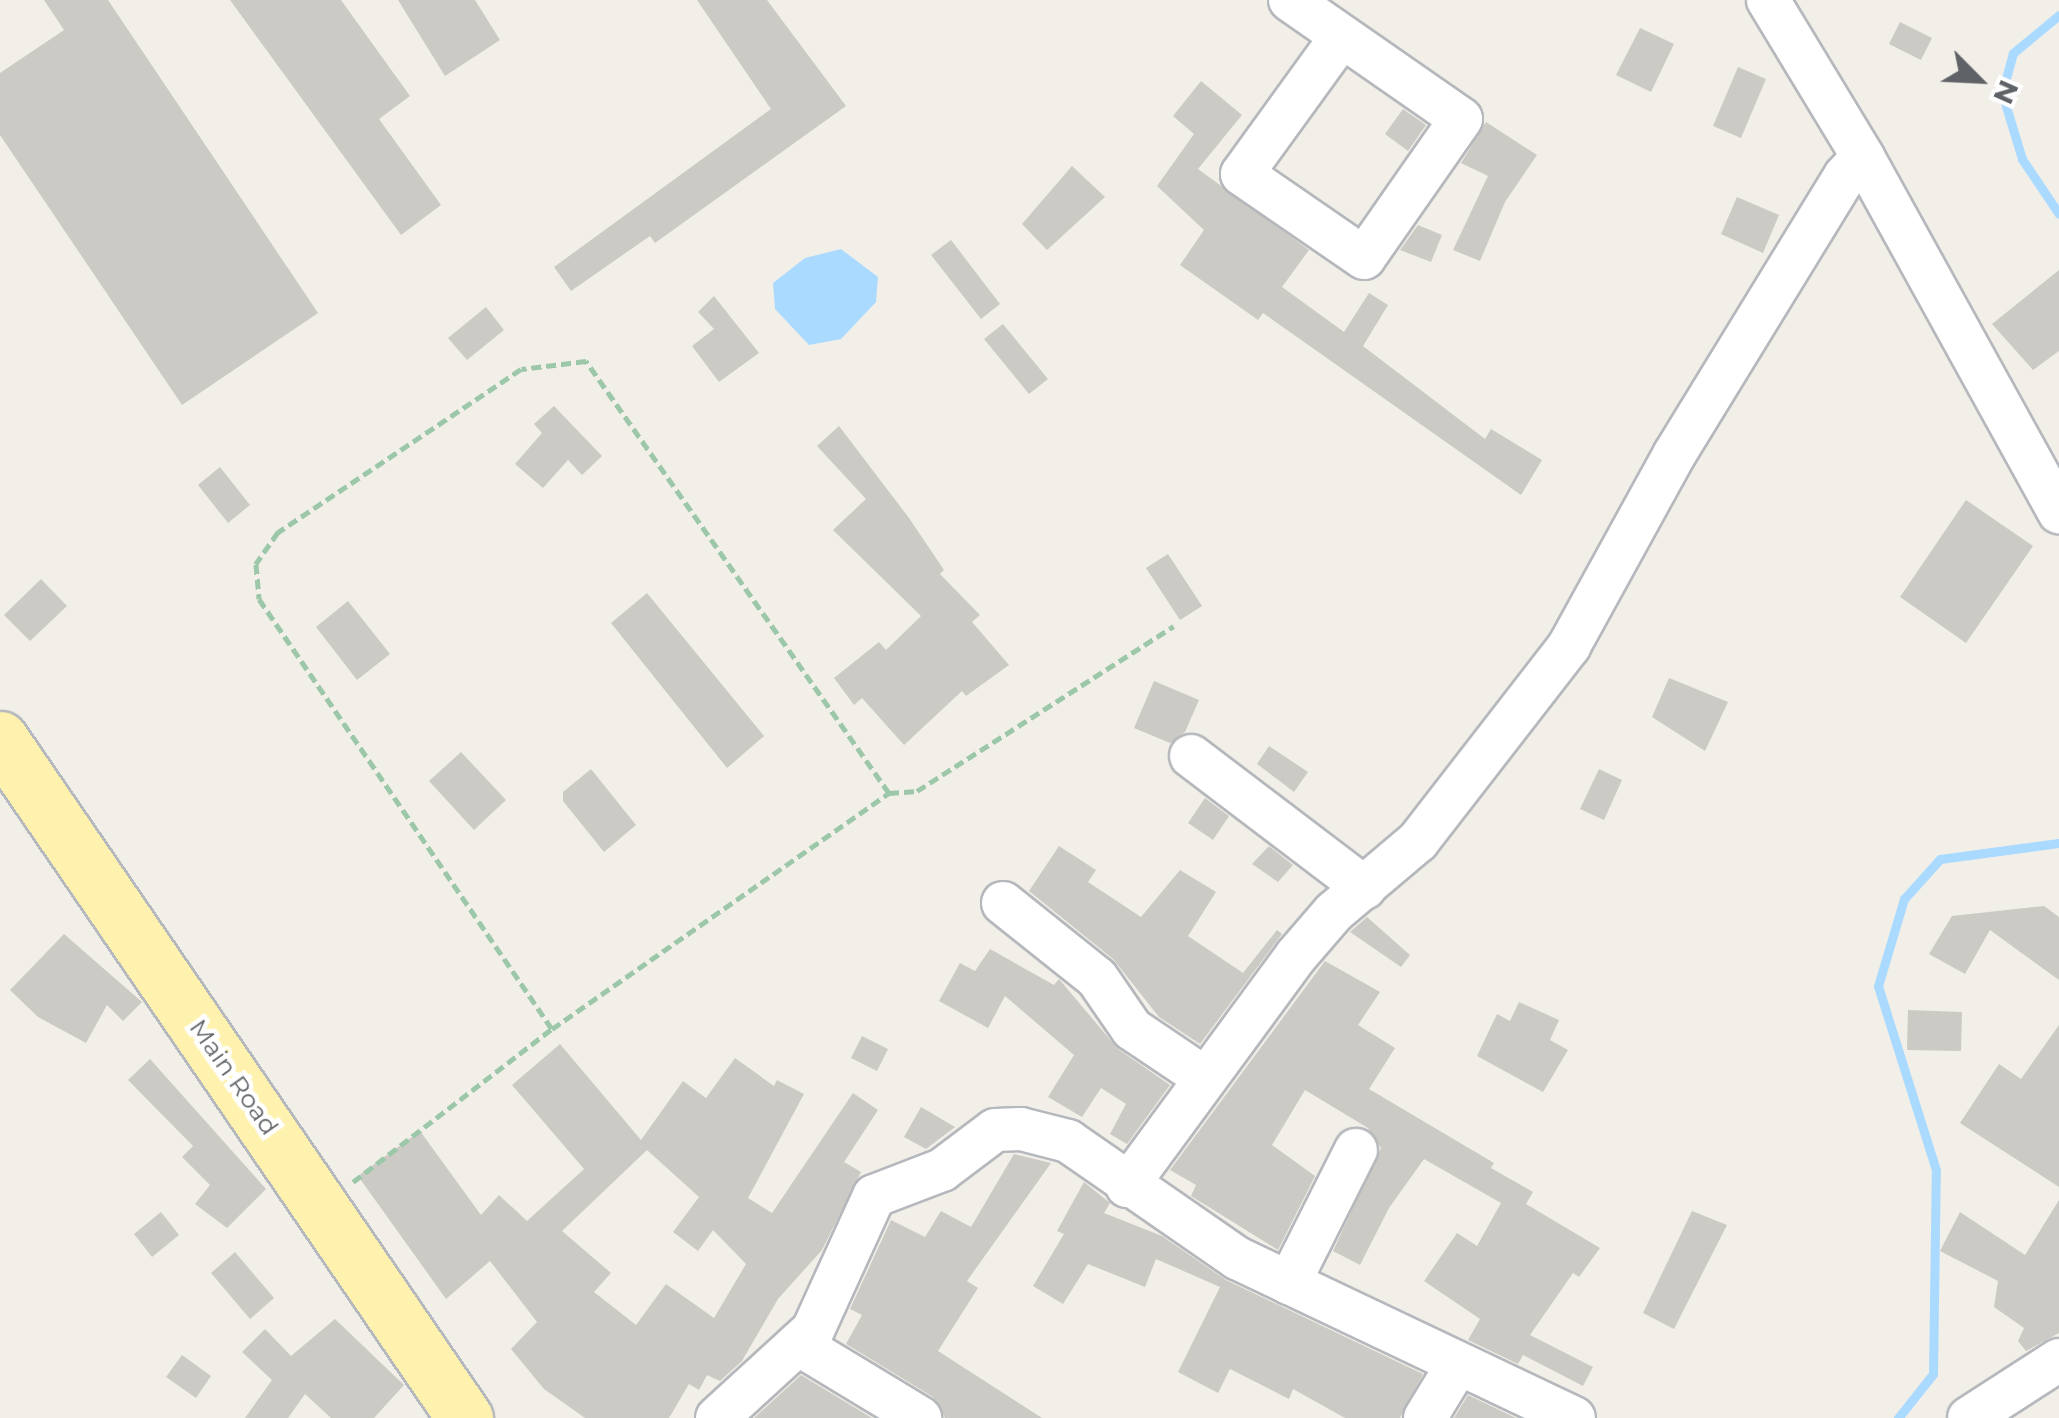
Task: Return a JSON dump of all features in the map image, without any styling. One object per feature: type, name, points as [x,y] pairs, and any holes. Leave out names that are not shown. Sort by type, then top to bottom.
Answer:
[{"type":"main road","name":"Main Road","points":[[0,738],[323,1205],[465,1418]]},
{"type":"street","points":[[1290,0],[1462,119],[1364,258],[1242,174],[1341,36]]},
{"type":"street","points":[[1768,0],[1863,157],[2059,512]]},
{"type":"street","points":[[1126,1186],[1296,956],[1418,841],[1569,646],[1674,455],[1844,176],[1863,157]]},
{"type":"street","points":[[1191,756],[1365,888]]},
{"type":"street","points":[[1003,903],[1097,978],[1132,1029],[1205,1078]]},
{"type":"street","points":[[716,1418],[813,1330],[874,1196],[942,1170],[995,1130],[1020,1129],[1068,1142],[1126,1186],[1289,1284],[1456,1367],[1574,1418]]},
{"type":"street","points":[[1289,1284],[1356,1150]]},
{"type":"street","points":[[798,1344],[920,1418]]},
{"type":"street","points":[[1968,1418],[2059,1360]]},
{"type":"street","points":[[1425,1418],[1456,1367]]},
{"type":"path","points":[[552,1029],[260,599],[256,564],[278,532],[521,369],[586,362],[889,793]]},
{"type":"path","points":[[323,1205],[552,1029],[889,793],[917,791],[1174,626]]},
{"type":"water","points":[[841,249],[878,277],[876,302],[841,339],[809,345],[775,309],[773,283],[805,258]]},
{"type":"building","points":[[44,0],[108,0],[318,313],[182,405],[0,135],[0,73],[64,30]]},
{"type":"building","points":[[230,0],[341,0],[410,96],[379,119],[441,205],[401,235]]},
{"type":"building","points":[[398,0],[475,0],[500,40],[445,76]]},
{"type":"building","points":[[697,0],[767,0],[846,106],[655,243],[650,236],[571,291],[554,267],[771,109]]},
{"type":"building","points":[[1900,22],[1932,38],[1921,60],[1889,44]]},
{"type":"building","points":[[1640,28],[1674,44],[1651,92],[1616,75]]},
{"type":"building","points":[[1738,67],[1766,79],[1741,138],[1713,126]]},
{"type":"building","points":[[1201,81],[1242,115],[1198,169],[1309,250],[1282,287],[1344,332],[1369,293],[1388,305],[1363,346],[1485,439],[1491,429],[1542,460],[1521,495],[1263,313],[1258,320],[1180,265],[1204,230],[1157,186],[1194,134],[1173,116]]},
{"type":"building","points":[[1403,109],[1426,125],[1408,151],[1385,134]]},
{"type":"building","points":[[1486,122],[1537,155],[1505,202],[1480,261],[1453,250],[1488,176],[1461,163]]},
{"type":"building","points":[[1072,166],[1105,197],[1047,250],[1022,224]]},
{"type":"building","points":[[1737,197],[1779,215],[1763,253],[1721,234]]},
{"type":"building","points":[[1418,225],[1442,235],[1431,262],[1400,250]]},
{"type":"building","points":[[951,240],[1000,304],[981,319],[931,255]]},
{"type":"building","points":[[2059,270],[2059,351],[2033,370],[1992,324]]},
{"type":"building","points":[[714,296],[759,353],[719,382],[692,346],[714,329],[698,312]]},
{"type":"building","points":[[486,307],[504,330],[467,360],[448,338]]},
{"type":"building","points":[[1003,324],[1048,379],[1029,394],[984,339]]},
{"type":"building","points":[[554,406],[602,456],[582,475],[568,460],[543,488],[515,464],[542,433],[534,424]]},
{"type":"building","points":[[839,426],[909,518],[944,570],[940,574],[980,615],[972,622],[1009,665],[966,696],[962,691],[904,745],[862,698],[854,705],[834,678],[879,642],[886,650],[921,616],[833,530],[866,499],[817,446]]},
{"type":"building","points":[[220,467],[250,505],[228,523],[198,485]]},
{"type":"building","points":[[1966,500],[2033,546],[1966,643],[1900,597]]},
{"type":"building","points":[[1168,554],[1202,606],[1180,620],[1146,568]]},
{"type":"building","points":[[41,579],[67,606],[30,641],[4,615]]},
{"type":"building","points":[[647,593],[764,736],[727,768],[611,623]]},
{"type":"building","points":[[348,601],[390,654],[357,680],[316,627]]},
{"type":"building","points":[[1669,678],[1728,702],[1705,751],[1652,717]]},
{"type":"building","points":[[1154,681],[1199,700],[1185,732],[1170,743],[1134,728]]},
{"type":"building","points":[[1269,746],[1308,772],[1294,792],[1257,764]]},
{"type":"building","points":[[461,752],[506,800],[474,830],[429,781]]},
{"type":"building","points":[[591,769],[636,825],[604,852],[563,801],[563,792]]},
{"type":"building","points":[[1599,769],[1622,780],[1604,820],[1580,809]]},
{"type":"building","points":[[1205,798],[1229,816],[1213,840],[1188,823]]},
{"type":"building","points":[[1059,846],[1096,870],[1088,882],[1141,917],[1180,870],[1216,892],[1188,936],[1243,973],[1277,930],[1282,934],[1200,1044],[1159,1017],[1113,959],[1029,891]]},
{"type":"building","points":[[1269,846],[1293,865],[1278,882],[1252,864]]},
{"type":"building","points":[[2044,906],[2059,917],[2059,980],[1990,930],[1965,974],[1929,954],[1952,916]]},
{"type":"building","points":[[1367,917],[1410,955],[1401,967],[1350,932]]},
{"type":"building","points":[[64,934],[142,1002],[123,1021],[107,1005],[86,1043],[38,1017],[10,990]]},
{"type":"building","points":[[990,949],[1054,985],[1059,979],[1118,1049],[1170,1085],[1127,1144],[1110,1134],[1126,1104],[1101,1088],[1082,1117],[1048,1097],[1074,1055],[1005,996],[988,1028],[939,1001],[960,963],[975,971]]},
{"type":"building","points":[[1325,961],[1380,992],[1358,1025],[1395,1048],[1369,1089],[1494,1163],[1491,1168],[1533,1192],[1526,1204],[1600,1248],[1579,1277],[1573,1273],[1530,1335],[1593,1367],[1583,1386],[1523,1355],[1518,1364],[1468,1340],[1480,1319],[1424,1281],[1457,1233],[1477,1246],[1501,1203],[1424,1159],[1389,1208],[1360,1265],[1333,1251],[1381,1148],[1368,1128],[1305,1090],[1272,1145],[1315,1176],[1278,1250],[1191,1196],[1196,1185],[1170,1170]]},
{"type":"building","points":[[1519,1002],[1559,1020],[1550,1040],[1568,1050],[1543,1092],[1477,1056],[1497,1014],[1510,1021]]},
{"type":"building","points":[[1908,1010],[1962,1012],[1961,1051],[1907,1050]]},
{"type":"building","points":[[2059,1025],[2059,1187],[1960,1123],[1999,1064],[2021,1079]]},
{"type":"building","points":[[862,1036],[888,1049],[877,1071],[851,1058]]},
{"type":"building","points":[[560,1044],[641,1140],[683,1081],[706,1098],[735,1058],[774,1086],[777,1080],[804,1094],[748,1198],[772,1213],[853,1093],[878,1110],[844,1162],[861,1172],[822,1250],[778,1299],[742,1361],[720,1381],[707,1375],[699,1390],[689,1384],[669,1418],[585,1418],[544,1389],[511,1349],[537,1322],[490,1261],[446,1299],[358,1176],[420,1131],[481,1215],[499,1195],[527,1221],[584,1169],[512,1085]],"holes":[[[647,1150],[699,1197],[673,1232],[698,1251],[713,1230],[746,1264],[714,1318],[666,1284],[636,1325],[594,1292],[611,1273],[562,1231]]]},
{"type":"building","points":[[150,1059],[266,1189],[227,1228],[195,1204],[210,1185],[182,1157],[193,1146],[128,1080]]},
{"type":"building","points":[[921,1107],[955,1127],[926,1149],[904,1137]]},
{"type":"building","points":[[1014,1154],[1051,1163],[967,1281],[978,1288],[938,1351],[1042,1418],[945,1418],[933,1397],[846,1344],[862,1315],[850,1309],[891,1220],[925,1237],[941,1211],[971,1227]]},
{"type":"building","points":[[1084,1182],[1110,1203],[1104,1213],[1162,1236],[1226,1280],[1423,1374],[1400,1418],[1345,1418],[1293,1389],[1289,1399],[1230,1369],[1218,1393],[1178,1372],[1220,1287],[1156,1259],[1145,1287],[1088,1264],[1063,1304],[1033,1286],[1064,1234],[1057,1231]]},
{"type":"building","points":[[2059,1200],[2059,1333],[2026,1351],[2018,1341],[2024,1328],[1994,1307],[1998,1281],[1940,1251],[1960,1212],[2025,1255]]},
{"type":"building","points":[[1692,1211],[1727,1225],[1674,1329],[1643,1313]]},
{"type":"building","points":[[161,1212],[179,1235],[152,1257],[134,1234]]},
{"type":"building","points":[[235,1252],[274,1298],[250,1319],[211,1273]]},
{"type":"building","points":[[335,1319],[404,1385],[374,1418],[331,1418],[305,1394],[288,1418],[245,1418],[272,1380],[242,1352],[265,1329],[291,1356]]},
{"type":"building","points":[[182,1355],[211,1376],[196,1398],[166,1377]]},
{"type":"building","points":[[801,1375],[872,1418],[754,1418]]},
{"type":"building","points":[[1468,1395],[1516,1418],[1454,1418]]},
{"type":"waterway","points":[[2059,15],[2013,53],[2002,93],[2022,159],[2059,214]]},
{"type":"waterway","points":[[1898,1418],[1933,1374],[1936,1170],[1878,986],[1904,899],[1940,859],[2059,843]]}]
